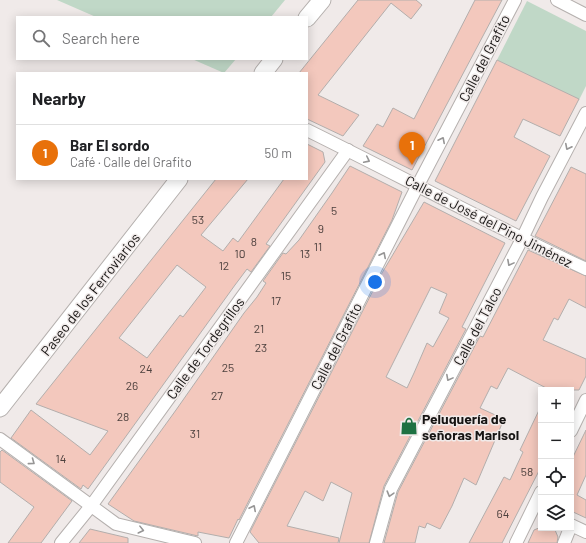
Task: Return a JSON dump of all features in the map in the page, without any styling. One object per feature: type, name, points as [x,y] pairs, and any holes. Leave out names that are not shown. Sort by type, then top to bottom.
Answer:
[{"type":"main road","points":[[308,17],[322,0]]},
{"type":"main road","points":[[264,72],[273,60]]},
{"type":"main road","name":"Paseo de los Ferroviarios","points":[[0,408],[178,180]]},
{"type":"street","name":"Calle del Grafito","points":[[236,543],[418,186],[515,0]]},
{"type":"street","points":[[557,0],[586,15]]},
{"type":"street","name":"Calle del Talco","points":[[376,543],[391,488],[522,239],[586,113]]},
{"type":"street","name":"Calle de José del Pino Jiménez","points":[[308,130],[522,239],[586,269]]},
{"type":"street","name":"Calle de Tordegrillos","points":[[60,543],[91,506],[348,150]]},
{"type":"street","points":[[574,425],[586,400]]},
{"type":"street","points":[[0,439],[116,524],[187,542]]},
{"type":"street","points":[[516,543],[537,511],[540,495]]},
{"type":"street","points":[[574,528],[586,532]]},
{"type":"street","points":[[564,543],[568,531]]},
{"type":"green space","points":[[57,0],[285,0],[272,16],[94,16]]},
{"type":"green space","points":[[527,1],[586,31],[586,86],[579,100],[497,60]]},
{"type":"green space","points":[[194,60],[235,60],[225,72]]},
{"type":"building","points":[[358,0],[416,0],[422,5],[411,19],[391,3],[318,95],[359,115],[343,136],[308,119],[308,72],[300,72]]},
{"type":"building","points":[[475,0],[502,0],[412,170],[363,146],[377,124],[383,127],[393,108],[414,119]]},
{"type":"building","points":[[497,60],[579,99],[560,136],[523,119],[514,137],[550,156],[516,221],[435,181]]},
{"type":"building","points":[[308,144],[323,152],[325,162],[266,244],[270,246],[251,272],[247,269],[235,285],[88,489],[83,485],[81,489],[11,438],[31,410],[90,455],[108,431],[36,404],[215,180],[247,180],[201,235],[223,251],[233,238],[238,242],[283,180],[308,180]],"holes":[[[177,265],[206,287],[183,317],[180,315],[147,358],[119,338]]]},
{"type":"building","points":[[350,166],[402,192],[392,220],[229,538],[198,532],[198,536],[134,521],[108,504],[244,313],[257,297],[266,283],[263,281],[283,253],[286,254],[299,240]]},
{"type":"building","points":[[571,167],[586,174],[586,261],[535,236]]},
{"type":"building","points":[[424,202],[505,243],[462,327],[466,329],[384,486],[369,543],[339,543],[352,493],[331,482],[323,501],[305,491],[287,526],[339,538],[338,543],[259,543],[250,532],[382,273]],"holes":[[[431,287],[447,294],[439,313],[449,318],[433,347],[427,343],[407,388],[386,377]]]},
{"type":"building","points":[[528,250],[586,276],[586,308],[569,299],[558,320],[554,318],[543,340],[586,359],[586,376],[579,390],[574,390],[574,387],[544,387],[508,368],[497,389],[491,386],[480,408],[504,419],[476,485],[464,478],[440,529],[427,523],[425,528],[419,526],[415,543],[384,543],[398,492],[480,336],[483,337]]},
{"type":"building","points":[[538,412],[538,473],[502,543],[469,543],[504,477],[510,480],[523,452],[520,450]]},
{"type":"building","points":[[586,430],[586,475],[577,495],[586,500],[586,518],[574,512],[574,455]]},
{"type":"building","points":[[2,450],[72,501],[41,543],[8,543],[34,507],[0,482],[0,452]]},
{"type":"building","points":[[538,528],[538,531],[555,531],[558,537],[557,543],[528,543],[534,530]]},
{"type":"building","points":[[90,529],[128,538],[128,543],[79,543]]},
{"type":"place","name":"Bar El sordo","points":[[412,165]]},
{"type":"place","name":"Peluquería de señoras Marisol","points":[[409,426]]}]
